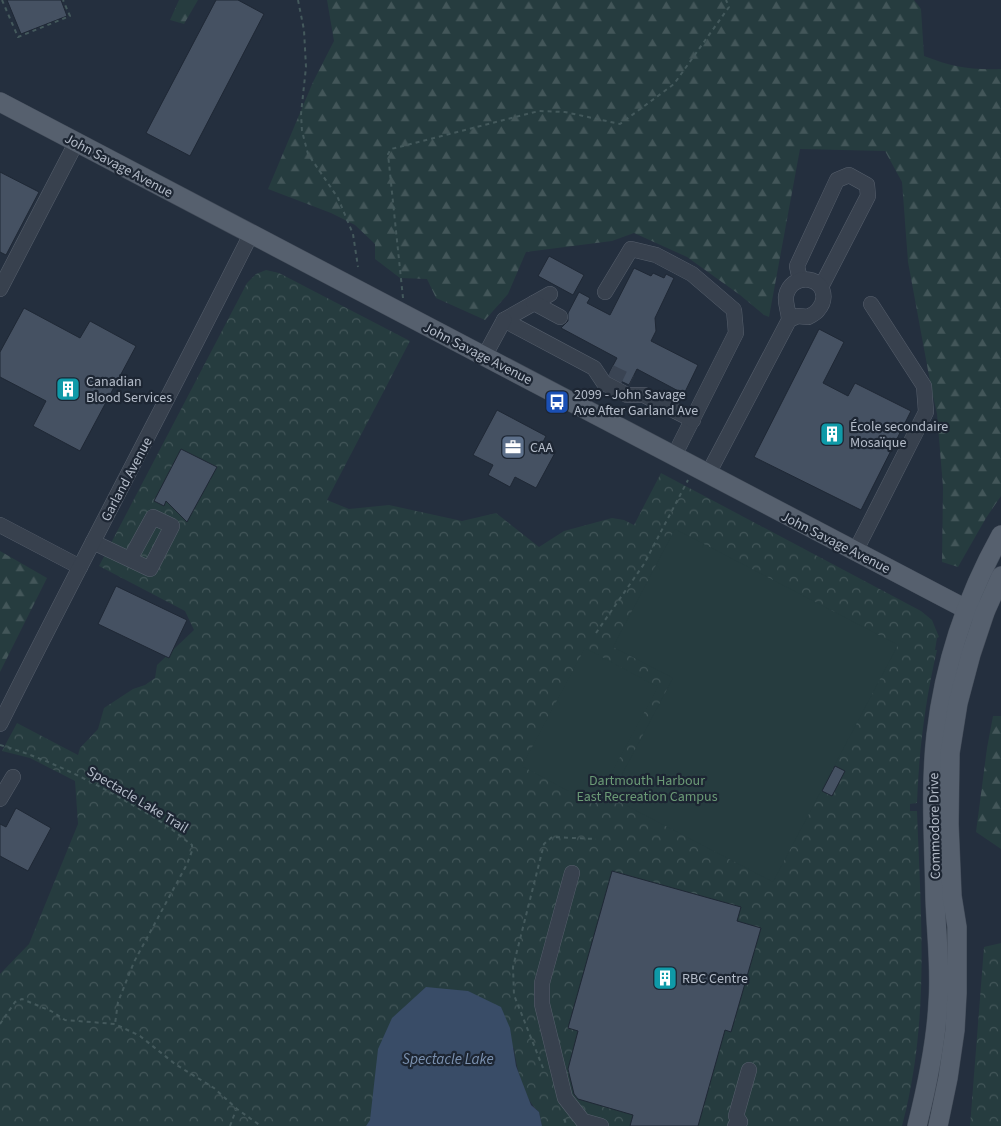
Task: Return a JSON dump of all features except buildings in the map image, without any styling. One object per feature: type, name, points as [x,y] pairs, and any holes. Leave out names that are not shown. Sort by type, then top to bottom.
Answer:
[{"type":"main road","name":"John Savage Avenue","points":[[0,102],[855,552],[966,609],[985,612]]},
{"type":"main road","name":"Commodore Drive","points":[[938,1126],[944,1103],[955,1030],[957,927],[933,778],[936,735],[948,670],[966,609],[1001,535]]},
{"type":"main road","name":"Commodore Drive","points":[[918,1122],[930,1066],[938,1003],[942,836],[954,727],[964,680],[985,612],[1001,576]]},
{"type":"street","points":[[0,289],[76,143]]},
{"type":"street","points":[[800,280],[797,266],[837,180],[849,175],[867,185],[868,196],[821,287]]},
{"type":"street","name":"Garland Avenue","points":[[0,724],[252,234]]},
{"type":"street","points":[[605,292],[631,249],[656,255],[692,274],[734,310],[736,333],[674,456]]},
{"type":"street","points":[[701,470],[789,320],[798,316],[808,318],[818,311],[823,302],[823,292],[815,281],[800,280],[790,286],[786,294],[789,320]]},
{"type":"street","points":[[484,357],[504,320],[550,294]]},
{"type":"street","points":[[534,303],[560,317]]},
{"type":"street","points":[[855,552],[926,412],[924,386],[871,304]]},
{"type":"street","points":[[504,320],[594,368],[610,372]]},
{"type":"street","points":[[594,368],[604,383],[627,395],[644,395]]},
{"type":"street","points":[[630,382],[644,395],[693,420]]},
{"type":"street","points":[[0,525],[80,567]]},
{"type":"street","points":[[93,542],[130,560]]},
{"type":"street","points":[[0,799],[13,777]]},
{"type":"street","points":[[572,873],[542,983],[542,1004],[565,1098],[583,1121],[601,1126]]},
{"type":"street","points":[[737,1124],[736,1116],[749,1070]]},
{"type":"street","points":[[918,1122],[934,1113],[944,1103]]},
{"type":"path","points":[[2,0],[18,37],[70,16],[63,0]]},
{"type":"path","points":[[298,0],[304,30],[306,67],[301,114],[302,131],[308,154],[338,198],[353,234],[358,267]]},
{"type":"path","points":[[404,315],[388,154],[391,149],[539,111],[566,112],[620,124],[674,84],[729,7],[726,0]]},
{"type":"path","points":[[596,633],[644,564],[701,470]]},
{"type":"path","name":"Spectacle Lake Trail","points":[[0,745],[38,757],[78,775],[159,821],[192,845],[192,851],[187,864],[134,962],[118,1002],[115,1024]]},
{"type":"path","points":[[0,1024],[15,1002],[22,999],[50,1010],[65,1020],[115,1024],[140,1036],[175,1064],[214,1088],[237,1109],[261,1126]]},
{"type":"path","points":[[230,1126],[237,1109]]},
{"type":"green space","points":[[179,0],[198,0],[184,24],[170,20]]},
{"type":"green space","points":[[327,0],[914,0],[921,9],[924,56],[961,67],[1001,69],[1001,496],[958,567],[942,562],[943,487],[937,414],[908,262],[902,182],[885,151],[800,149],[769,317],[687,257],[634,233],[612,241],[526,252],[508,294],[485,320],[436,298],[427,279],[400,278],[375,259],[375,244],[355,225],[331,213],[268,189],[313,82],[334,41]]},
{"type":"green space","name":"Dartmouth Harbour East Recreation Campus","points":[[266,270],[279,273],[410,341],[327,500],[349,509],[389,505],[462,521],[496,513],[539,547],[564,531],[612,518],[624,520],[634,525],[661,473],[921,611],[932,620],[939,637],[937,638],[935,650],[937,650],[923,726],[917,803],[910,804],[910,811],[917,811],[922,970],[917,1048],[902,1126],[542,1126],[539,1112],[525,1091],[514,1048],[370,1120],[366,1126],[0,1126],[0,974],[29,944],[78,824],[75,781],[30,758],[2,751],[17,723],[78,755],[80,748],[98,729],[104,708],[133,689],[145,685],[155,678],[157,665],[194,630],[185,611],[99,566],[247,283],[256,274]]},
{"type":"green space","points":[[675,529],[898,645],[773,882],[610,797],[673,678],[613,647]]},
{"type":"green space","points":[[0,551],[47,578],[0,672]]},
{"type":"green space","points":[[585,648],[658,687],[594,805],[522,766]]},
{"type":"green space","points":[[993,716],[1001,716],[1001,849],[976,832]]},
{"type":"green space","points":[[1001,943],[1001,1126],[970,1126],[984,947]]},
{"type":"water","name":"Spectacle Lake","points":[[426,987],[468,991],[501,1007],[510,1028],[516,1066],[531,1105],[539,1112],[542,1126],[366,1126],[370,1120],[378,1049],[392,1018]]},
{"type":"tunnel","points":[[610,372],[631,382]]},
{"type":"place","name":"Canadian Blood Services","points":[[68,389]]},
{"type":"place","name":"2099 - John Savage Ave After Garland Ave","points":[[557,402]]},
{"type":"place","name":"École secondaire Mosaïque","points":[[832,434]]},
{"type":"place","name":"CAA","points":[[513,447]]},
{"type":"place","name":"RBC Centre","points":[[665,978]]}]
